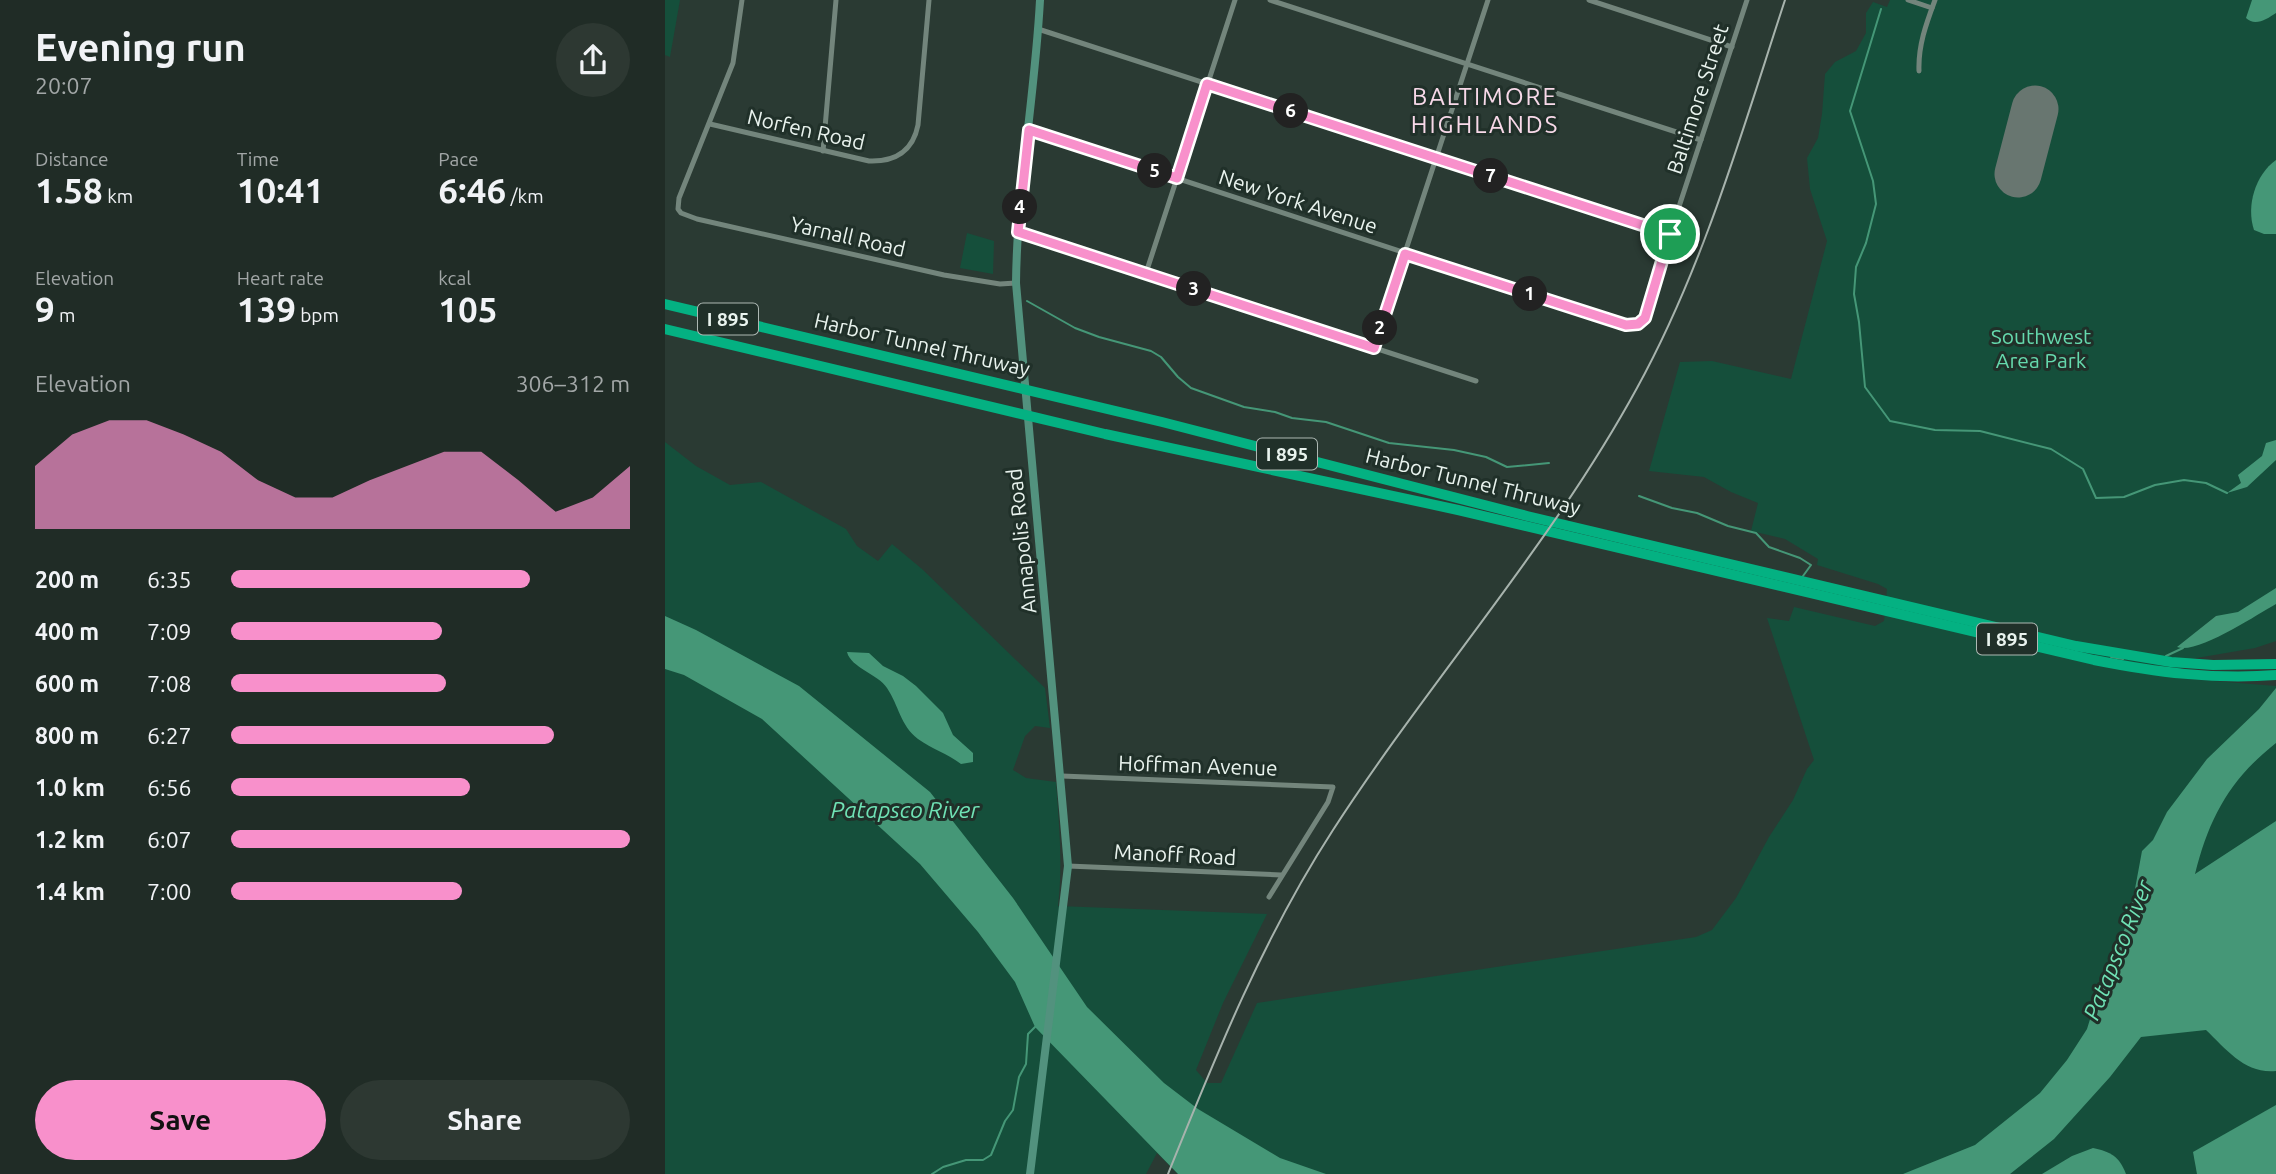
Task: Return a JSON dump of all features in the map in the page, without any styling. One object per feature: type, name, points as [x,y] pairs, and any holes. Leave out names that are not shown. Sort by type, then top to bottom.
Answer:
[{"type":"highway","name":"Harbor Tunnel Thruway","points":[[665,304],[1201,431],[1524,521]]},
{"type":"highway","name":"Harbor Tunnel Thruway","points":[[665,330],[1048,421],[1567,530],[2149,671],[2203,677],[2276,675]]},
{"type":"highway","name":"Harbor Tunnel Thruway","points":[[1743,572],[2126,656],[2191,664],[2276,664]]},
{"type":"main road","name":"Annapolis Road","points":[[1030,1174],[1068,866],[1016,283],[1018,232],[1039,0]]},
{"type":"street","points":[[710,124],[733,63],[742,0]]},
{"type":"street","points":[[823,150],[836,0]]},
{"type":"street","name":"Norfen Road","points":[[710,124],[879,161],[898,156],[912,142],[918,125],[929,0]]},
{"type":"street","points":[[1146,273],[1235,0]]},
{"type":"street","points":[[1271,0],[1701,140]]},
{"type":"street","points":[[1374,348],[1488,0]]},
{"type":"street","points":[[1589,0],[1732,47]]},
{"type":"street","name":"Baltimore Street","points":[[1638,324],[1642,323],[1648,313],[1670,234],[1747,0]]},
{"type":"street","points":[[1908,0],[1932,8]]},
{"type":"street","points":[[1919,71],[1919,52],[1935,0]]},
{"type":"street","points":[[1038,29],[1670,234]]},
{"type":"street","name":"Yarnall Road","points":[[710,124],[679,198],[678,209],[681,213],[697,219],[932,272],[989,283],[1016,283]]},
{"type":"street","name":"New York Avenue","points":[[1029,130],[1626,325],[1638,324]]},
{"type":"street","points":[[1018,232],[1476,381]]},
{"type":"street","name":"Hoffman Avenue","points":[[1062,776],[1333,787],[1328,802],[1280,876]]},
{"type":"street","name":"Manoff Road","points":[[1068,866],[1280,876]]},
{"type":"street","points":[[1269,897],[1280,876]]},
{"type":"green space","points":[[665,0],[680,0],[670,57],[665,55]]},
{"type":"green space","name":"Southwest Area Park","points":[[1890,0],[2276,0],[2276,641],[2255,648],[2185,660],[2177,678],[2276,686],[2276,1174],[1178,1174],[1157,1153],[1146,1174],[665,1174],[665,442],[696,466],[730,485],[761,482],[846,529],[857,546],[878,561],[892,544],[922,569],[1045,688],[1050,728],[1035,726],[1025,736],[1013,770],[1026,778],[1056,782],[1060,859],[1058,906],[1267,914],[1223,1003],[1196,1070],[1207,1083],[1221,1083],[1257,1003],[1696,937],[1712,930],[1736,898],[1814,760],[1767,618],[1789,621],[1794,607],[1875,626],[1884,621],[1887,589],[1817,565],[1818,559],[1785,539],[1751,531],[1758,503],[1704,477],[1649,471],[1680,362],[1712,361],[1791,379],[1827,241],[1810,189],[1807,158],[1818,138],[1825,74],[1835,62],[1856,51],[1866,33],[1866,13],[1873,2],[1887,7]],"holes":[[[2216,616],[2254,616],[2217,636],[2178,647]]]},
{"type":"green space","points":[[967,233],[994,241],[993,274],[960,268]]},
{"type":"water","points":[[2252,0],[2276,0],[2276,13],[2261,21],[2250,21],[2246,18]]},
{"type":"water","points":[[2276,160],[2276,234],[2264,234],[2254,230],[2252,201],[2258,182]]},
{"type":"water","points":[[2276,440],[2276,460],[2247,487],[2227,493],[2241,483],[2238,475],[2262,456],[2266,443]]},
{"type":"water","points":[[2276,588],[2276,604],[2241,625],[2198,645],[2177,647],[2216,616],[2238,612]]},
{"type":"water","name":"Patapsco River","points":[[665,616],[799,686],[930,792],[1013,898],[1087,1007],[1164,1083],[1198,1109],[1280,1158],[1326,1174],[1178,1174],[1035,1027],[1015,982],[978,932],[920,864],[762,719],[684,675],[665,669]]},
{"type":"water","points":[[847,652],[869,653],[883,666],[916,686],[943,713],[953,735],[973,753],[973,762],[961,764],[912,734],[887,688],[849,658]]},
{"type":"water","points":[[2276,688],[2276,743],[2246,771],[2224,801],[2207,835],[2195,874],[2276,821],[2276,1071],[2255,1069],[2246,1065],[2229,1053],[2206,1030],[2141,1037],[2110,1077],[2054,1139],[2010,1174],[1903,1174],[1975,1145],[2040,1093],[2067,1060],[2087,1029],[2100,987],[2130,916],[2142,851],[2153,840],[2167,812],[2207,759],[2259,709]]},
{"type":"water","points":[[2276,1105],[2276,1174],[2197,1174],[2193,1152]]},
{"type":"water","points":[[2093,1148],[2114,1156],[2126,1174],[2042,1174],[2072,1156]]},
{"type":"waterway","points":[[1881,9],[1850,111],[1873,181],[1876,204],[1866,243],[1856,267],[1854,294],[1865,387],[1890,421],[1935,430],[1980,431],[2051,449],[2083,469],[2096,498],[2124,497],[2155,485],[2184,480],[2206,483],[2227,493]]},
{"type":"waterway","points":[[1027,301],[1075,328],[1151,351],[1161,357],[1191,388],[1244,407],[1292,418],[1326,422],[1389,443],[1454,450],[1486,457],[1507,467],[1549,463]]},
{"type":"waterway","points":[[1639,496],[1756,533],[1769,547],[1800,558],[1811,565],[1803,576]]},
{"type":"waterway","points":[[2166,656],[2183,648]]},
{"type":"waterway","points":[[2111,657],[2123,659]]},
{"type":"waterway","points":[[932,1174],[943,1167],[966,1160],[983,1160],[991,1155],[1005,1121],[1013,1110],[1019,1077],[1026,1064],[1028,1034],[1035,1027]]},
{"type":"runway","points":[[2018,174],[2035,109]]},
{"type":"tram line","points":[[1168,1174],[1242,998],[1308,871],[1370,774],[1567,502],[1604,446],[1637,388],[1661,342],[1702,246],[1785,0]]},
{"type":"district","name":"BALTIMORE HIGHLANDS","points":[[1485,111]]},
{"type":"route","points":[[1207,84],[1670,234],[1648,313],[1642,323],[1633,326],[1405,254],[1374,348],[1018,232],[1029,130],[1177,178],[1207,84]]}]
